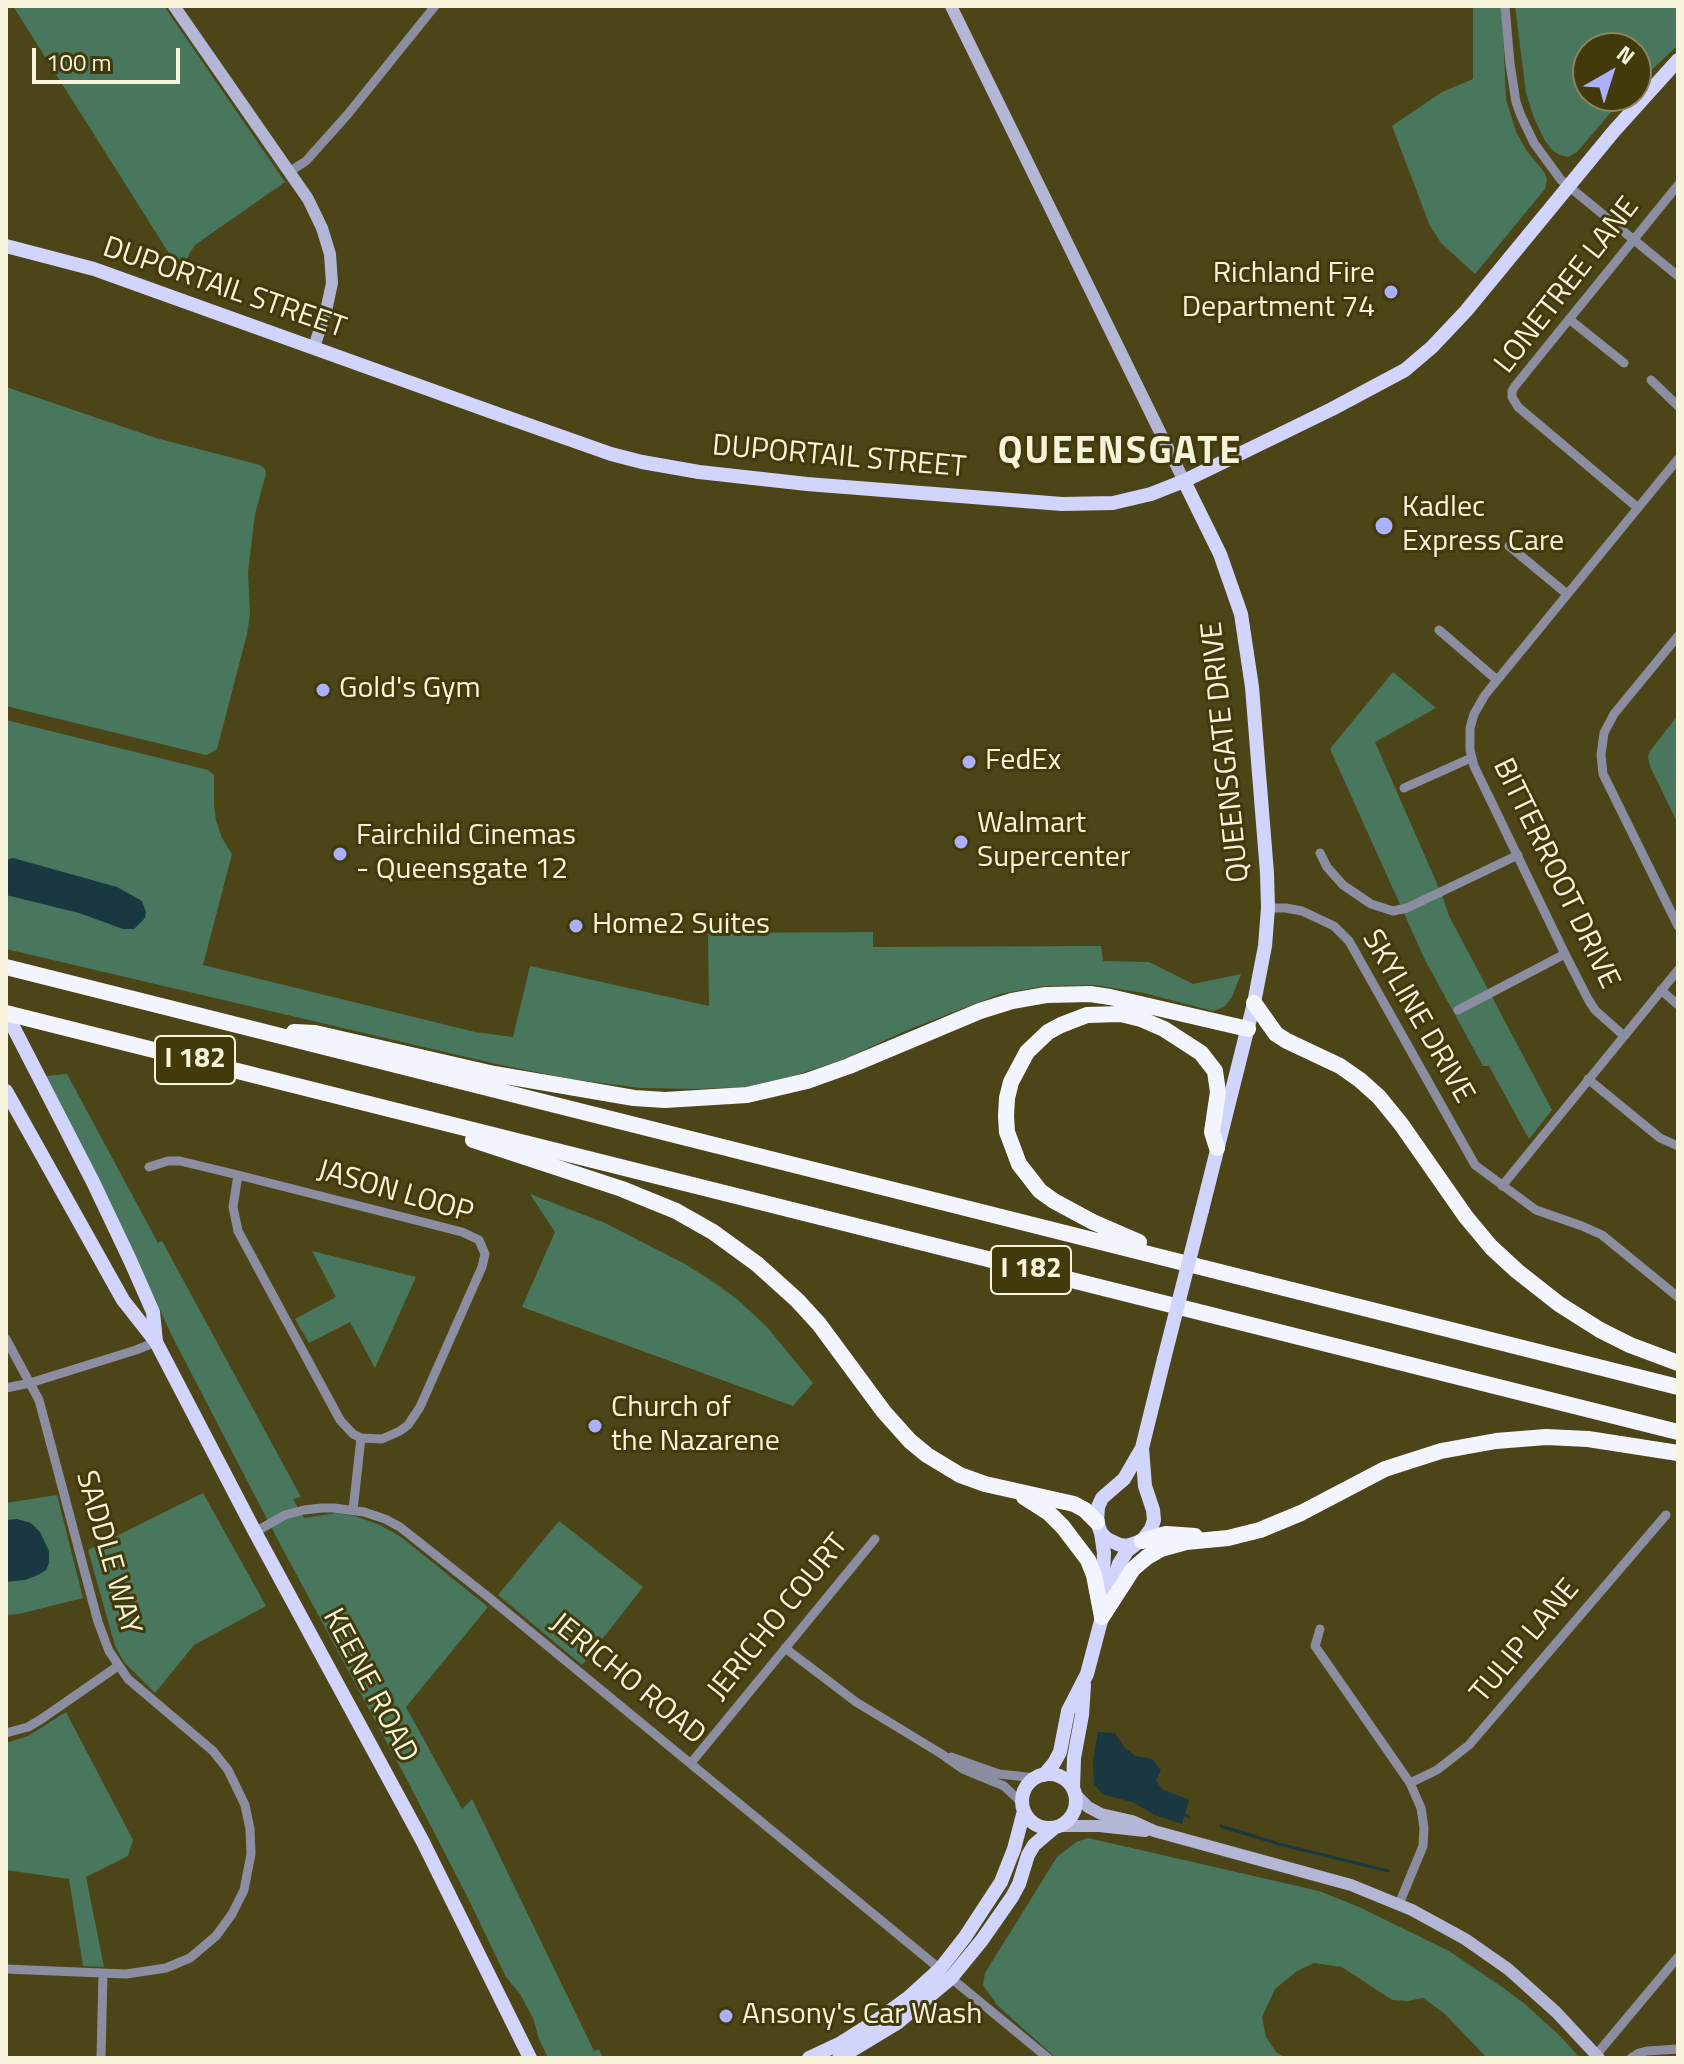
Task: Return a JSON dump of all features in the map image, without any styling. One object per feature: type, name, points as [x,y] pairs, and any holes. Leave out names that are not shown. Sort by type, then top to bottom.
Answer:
[{"type":"highway","name":"I 182","points":[[6,967],[1678,1387]]},
{"type":"highway","points":[[265,1032],[315,1033],[494,1074],[634,1098],[665,1100],[747,1095],[807,1081],[980,1011],[1046,995],[1110,997],[1248,1029]]},
{"type":"highway","points":[[1254,1003],[1276,1034],[1340,1066],[1379,1097],[1466,1217],[1491,1247],[1517,1271],[1559,1304],[1600,1330],[1678,1363]]},
{"type":"highway","name":"I 182","points":[[6,1013],[1678,1432]]},
{"type":"highway","points":[[1217,1148],[1212,1132],[1218,1083],[1212,1064],[1187,1042],[1141,1019],[1121,1014],[1099,1014],[1061,1025],[1033,1046],[1019,1064],[1011,1082],[1007,1132],[1019,1164],[1040,1191],[1071,1212],[1127,1238],[1243,1277]]},
{"type":"highway","points":[[385,1108],[450,1133],[622,1189],[676,1211],[713,1232],[757,1264],[797,1300],[819,1324],[884,1412],[927,1455],[960,1475],[985,1484],[1074,1504],[1085,1510],[1099,1528]]},
{"type":"highway","points":[[1102,1617],[1128,1576],[1153,1553],[1172,1545],[1228,1538],[1275,1525],[1402,1463],[1441,1451],[1511,1439],[1568,1438],[1678,1453]]},
{"type":"highway","points":[[1015,1492],[1049,1513],[1076,1542],[1094,1575],[1102,1617]]},
{"type":"highway","points":[[1139,1542],[1174,1533],[1228,1538]]},
{"type":"main road","name":"DUPORTAIL STREET","points":[[6,246],[94,269],[611,454],[677,469],[807,484],[1074,505],[1101,504],[1151,494],[1184,481],[1319,416],[1405,370],[1466,311],[1568,185],[1678,60]]},
{"type":"main road","name":"QUEENSGATE DRIVE","points":[[1142,1448],[1248,1029],[1265,946],[1268,908],[1252,687],[1241,614],[1220,554],[1184,481]]},
{"type":"main road","name":"KEENE ROAD","points":[[6,1013],[93,1182],[153,1312],[156,1342]]},
{"type":"main road","name":"KEENE ROAD","points":[[6,1091],[123,1300],[156,1342],[423,1842],[530,2058]]},
{"type":"main road","points":[[1102,1617],[1104,1553],[1098,1507],[1102,1498],[1124,1479],[1142,1448]]},
{"type":"main road","points":[[839,2058],[897,2023],[982,1940],[1012,1897],[1034,1845],[1072,1816],[1075,1809],[1074,1758],[1084,1683],[1102,1617],[1119,1564],[1127,1551],[1151,1529],[1154,1520],[1145,1486],[1142,1448]]},
{"type":"main road","points":[[1099,1528],[1114,1544],[1127,1546],[1139,1542]]},
{"type":"main road","points":[[809,2058],[841,2043],[946,1973],[949,1974],[965,1937],[1006,1872],[1014,1849],[1025,1788],[1054,1763],[1060,1752],[1068,1711],[1084,1683]]},
{"type":"main road","points":[[1040,1776],[1060,1777],[1074,1791]]},
{"type":"main road","points":[[1023,1807],[1028,1817],[1039,1826],[1057,1827]]},
{"type":"street","points":[[174,6],[317,217],[330,254],[331,290],[314,347]]},
{"type":"street","points":[[289,172],[306,161],[348,114],[435,6]]},
{"type":"street","name":"QUEENSGATE DRIVE","points":[[951,6],[1184,481]]},
{"type":"street","points":[[1505,6],[1513,86],[1521,116],[1543,157],[1568,185],[1678,276]]},
{"type":"street","name":"LONETREE LANE","points":[[1638,508],[1518,407],[1512,397],[1515,386],[1678,185]]},
{"type":"street","points":[[1569,319],[1624,363]]},
{"type":"street","points":[[1651,380],[1678,406]]},
{"type":"street","name":"BITTERROOT DRIVE","points":[[1623,1035],[1595,1010],[1588,999],[1471,758],[1469,741],[1474,714],[1485,695],[1678,459]]},
{"type":"street","points":[[1509,546],[1567,594]]},
{"type":"street","points":[[1439,630],[1497,680]]},
{"type":"street","points":[[1678,636],[1614,714],[1604,733],[1601,755],[1603,774],[1678,926]]},
{"type":"street","points":[[1404,788],[1471,758]]},
{"type":"street","points":[[1320,853],[1343,885],[1371,904],[1393,911],[1407,908],[1518,855]]},
{"type":"street","name":"SKYLINE DRIVE","points":[[1268,908],[1291,908],[1309,914],[1334,926],[1349,941],[1469,1157],[1481,1171],[1536,1210],[1602,1235],[1678,1297]]},
{"type":"street","points":[[1458,1010],[1565,954]]},
{"type":"street","points":[[1502,1186],[1678,970]]},
{"type":"street","points":[[1661,990],[1678,1005]]},
{"type":"street","points":[[1588,1079],[1660,1138],[1678,1146]]},
{"type":"street","name":"JASON LOOP","points":[[149,1167],[180,1161],[462,1232],[479,1240],[485,1254],[482,1267],[414,1417],[400,1431],[382,1439],[361,1438]]},
{"type":"street","points":[[238,1175],[233,1207],[235,1223],[244,1244],[340,1420],[361,1438],[353,1510]]},
{"type":"street","name":"SADDLE WAY","points":[[6,1339],[39,1400],[103,1637],[118,1666],[134,1685],[213,1751],[228,1770],[245,1805],[251,1854],[247,1880],[239,1902],[225,1925],[200,1952],[178,1964],[126,1974],[6,1969]]},
{"type":"street","points":[[6,1388],[156,1342]]},
{"type":"street","name":"JERICHO ROAD","points":[[255,1532],[285,1515],[322,1508],[353,1510],[385,1519],[413,1536],[1048,2058]]},
{"type":"street","name":"TULIP LANE","points":[[1410,1783],[1437,1770],[1469,1745],[1666,1515]]},
{"type":"street","name":"JERICHO COURT","points":[[691,1763],[875,1539]]},
{"type":"street","points":[[1320,1629],[1315,1646],[1410,1783],[1421,1808],[1423,1846],[1399,1904]]},
{"type":"street","points":[[785,1648],[856,1702],[963,1769],[1004,1786],[1023,1807]]},
{"type":"street","points":[[6,1733],[40,1720],[118,1666]]},
{"type":"street","points":[[940,1753],[999,1774],[1040,1776]]},
{"type":"street","points":[[1074,1791],[1088,1807],[1101,1814],[1132,1821],[1154,1831]]},
{"type":"street","points":[[1057,1827],[1107,1826],[1154,1831],[1371,1892],[1465,1939],[1508,1969],[1556,2012],[1598,2057],[1678,1957]]},
{"type":"street","points":[[101,2058],[103,1974]]},
{"type":"street","points":[[1631,2058],[1647,2051],[1678,2049]]},
{"type":"green space","points":[[13,6],[164,6],[285,182],[195,245],[182,274]]},
{"type":"green space","points":[[1473,6],[1502,6],[1506,99],[1516,132],[1547,179],[1545,189],[1475,274],[1441,243],[1430,226],[1392,126],[1442,92],[1473,79]]},
{"type":"green space","points":[[1515,6],[1678,6],[1678,45],[1652,70],[1652,32],[1572,32],[1572,112],[1611,112],[1577,152],[1568,157],[1553,151],[1534,118],[1526,93]]},
{"type":"green space","points":[[6,387],[156,438],[260,465],[265,469],[255,514],[248,572],[250,614],[247,634],[217,749],[211,753],[206,755],[6,706]]},
{"type":"green space","points":[[1393,672],[1436,708],[1375,742],[1449,916],[1552,1110],[1529,1139],[1489,1066],[1483,1066],[1425,960],[1330,749]]},
{"type":"green space","points":[[1678,715],[1678,824],[1648,757]]},
{"type":"green space","points":[[6,720],[208,770],[214,775],[216,820],[232,854],[203,965],[475,1032],[513,1037],[530,966],[709,1006],[708,933],[873,932],[873,947],[1101,946],[1103,961],[1149,962],[1193,984],[1241,974],[1232,997],[1224,1007],[1213,1011],[1144,993],[1095,985],[1044,986],[1000,994],[844,1059],[794,1076],[747,1087],[641,1088],[570,1079],[492,1063],[6,949]]},
{"type":"green space","points":[[67,1074],[301,1497],[293,1499],[304,1518],[336,1513],[380,1525],[401,1537],[488,1607],[406,1707],[462,1809],[472,1799],[594,2051],[599,2049],[603,2058],[548,2058],[533,2018],[506,1977],[406,1778],[173,1338],[118,1219],[46,1076]]},
{"type":"green space","points":[[530,1194],[605,1223],[715,1283],[766,1326],[813,1383],[793,1406],[522,1307],[555,1232]]},
{"type":"green space","points":[[312,1251],[416,1277],[375,1368],[350,1322],[309,1343],[295,1319],[336,1297]]},
{"type":"green space","points":[[203,1493],[266,1606],[194,1645],[155,1693],[124,1662],[115,1646],[88,1550]]},
{"type":"green space","points":[[57,1495],[83,1598],[6,1615],[6,1503]]},
{"type":"green space","points":[[559,1521],[643,1587],[582,1665],[498,1595]]},
{"type":"green space","points":[[66,1712],[133,1840],[128,1856],[86,1877],[104,1967],[83,1966],[69,1879],[6,1870],[6,1743],[28,1736]]},
{"type":"green space","points":[[1088,1838],[1319,1891],[1359,1907],[1449,1951],[1505,1989],[1560,2036],[1580,2058],[1487,2058],[1444,2013],[1423,1998],[1392,2000],[1342,1967],[1314,1963],[1297,1971],[1275,1989],[1262,2017],[1266,2037],[1276,2052],[1286,2058],[1056,2058],[997,2005],[983,1985],[985,1973],[1057,1857],[1076,1842]]},
{"type":"water","points":[[13,858],[117,887],[142,901],[145,918],[134,929],[123,929],[79,913],[6,895],[6,860]]},
{"type":"water","points":[[6,1520],[31,1523],[40,1532],[49,1551],[49,1563],[46,1570],[38,1575],[6,1582]]},
{"type":"water","points":[[1098,1732],[1115,1733],[1125,1748],[1136,1756],[1152,1759],[1161,1770],[1156,1781],[1162,1789],[1189,1800],[1182,1824],[1155,1815],[1132,1802],[1102,1794],[1094,1784],[1093,1760]]},
{"type":"waterway","points":[[1185,1815],[1189,1817]]},
{"type":"waterway","points":[[1221,1826],[1388,1871]]},
{"type":"place","name":"Richland Fire Department 74","points":[[1391,292]]},
{"type":"place","name":"Kadlec Express Care","points":[[1384,526]]},
{"type":"place","name":"Gold's Gym","points":[[323,690]]},
{"type":"place","name":"FedEx","points":[[969,762]]},
{"type":"place","name":"Walmart Supercenter","points":[[961,842]]},
{"type":"place","name":"Fairchild Cinemas - Queensgate 12","points":[[340,854]]},
{"type":"place","name":"Home2 Suites","points":[[576,926]]},
{"type":"place","name":"Church of the Nazarene","points":[[595,1426]]},
{"type":"place","name":"Ansony's Car Wash","points":[[726,2016]]},
{"type":"district","name":"QUEENSGATE","points":[[1120,454]]}]
